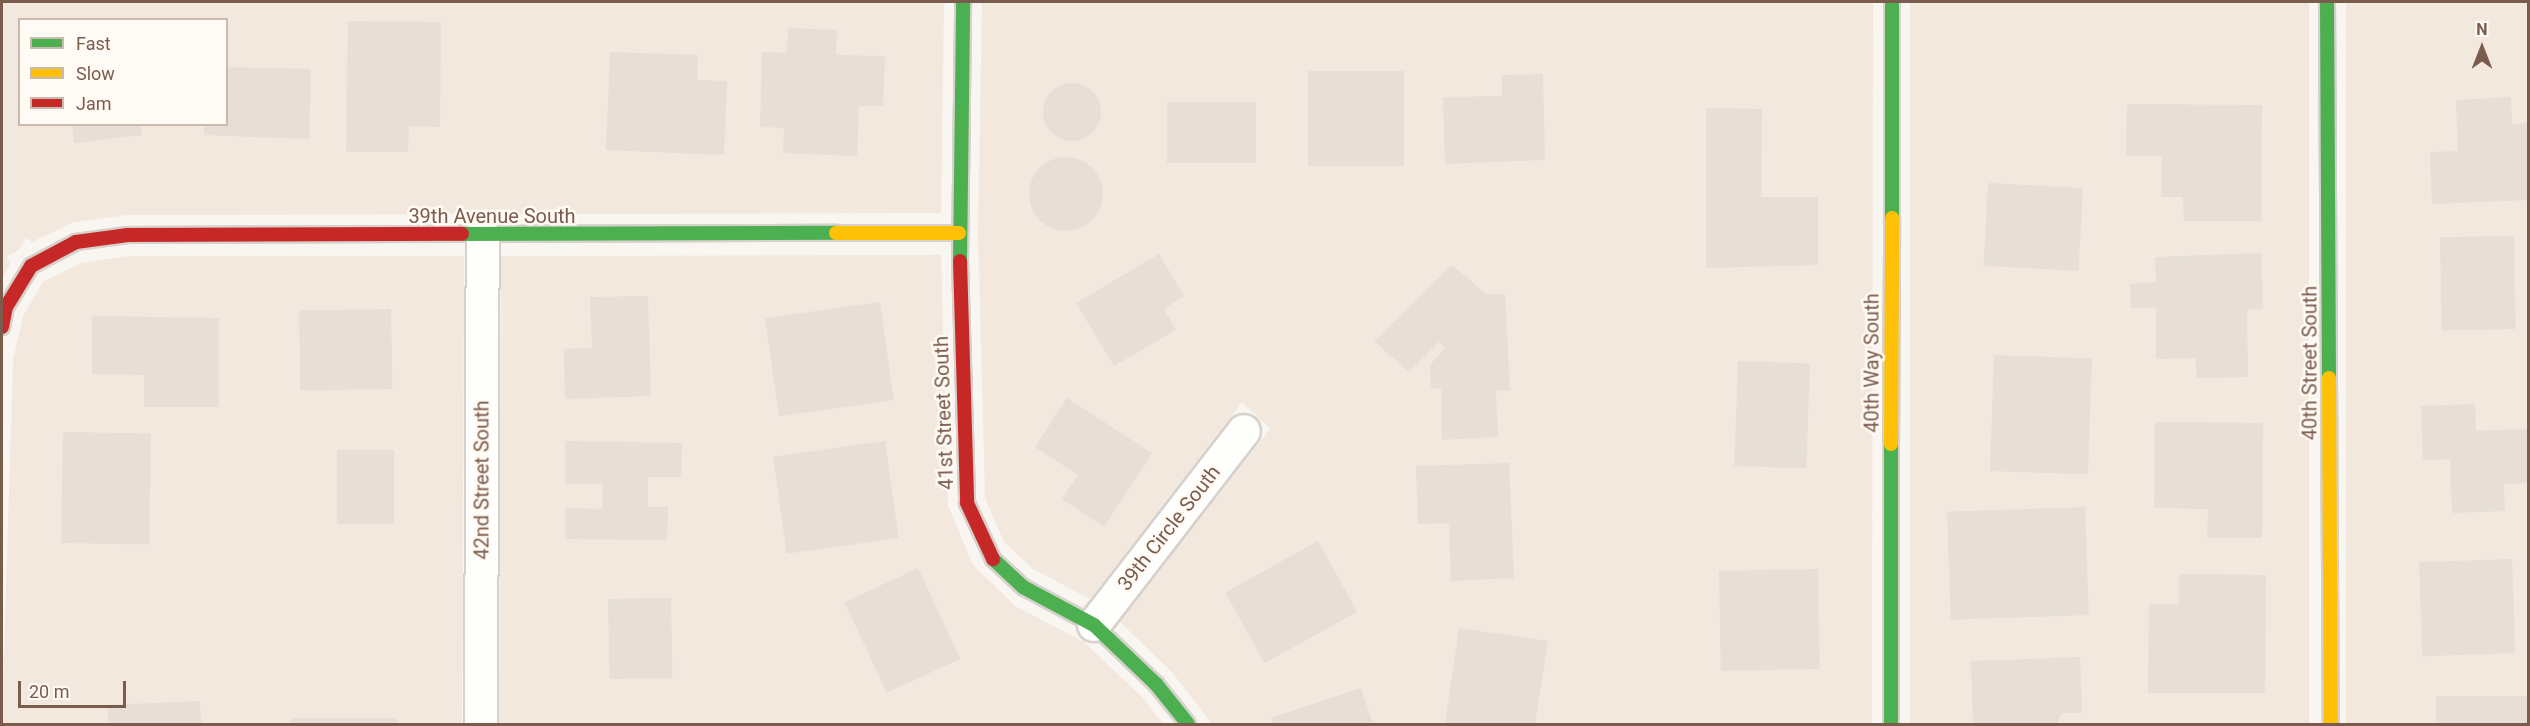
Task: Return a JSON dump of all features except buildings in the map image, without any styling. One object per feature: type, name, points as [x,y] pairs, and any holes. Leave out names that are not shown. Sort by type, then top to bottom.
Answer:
[{"type":"street","name":"41st Street South","points":[[963,2],[959,233],[967,503],[989,555],[1023,587],[1094,625],[1156,684],[1188,724]]},
{"type":"street","name":"40th Way South","points":[[1891,724],[1892,2]]},
{"type":"street","name":"40th Street South","points":[[2327,2],[2331,724]]},
{"type":"street","name":"39th Avenue South","points":[[2,327],[6,308],[31,266],[76,242],[128,236],[959,233]]},
{"type":"street","name":"42nd Street South","points":[[480,724],[483,236]]},
{"type":"street","name":"39th Circle South","points":[[1094,625],[1244,431]]},
{"type":"shaded area","points":[[2,2],[944,2],[941,213],[128,215],[74,222],[32,242],[26,238],[19,250],[7,256],[10,264],[2,279]]},
{"type":"shaded area","points":[[982,2],[1873,2],[1872,724],[1212,724],[1171,671],[1120,622],[1270,429],[1242,402],[1090,599],[1033,569],[1004,542],[985,498],[978,233]]},
{"type":"shaded area","points":[[1910,2],[2309,2],[2309,724],[1910,724]]},
{"type":"shaded area","points":[[2346,2],[2528,2],[2528,724],[2346,724]]},
{"type":"shaded area","points":[[941,255],[948,505],[973,565],[1015,606],[1084,642],[1144,699],[1163,724],[499,724],[501,256]]},
{"type":"shaded area","points":[[129,256],[464,256],[462,724],[2,724],[13,360],[23,316],[43,282],[81,263]]},
{"type":"traffic: fast","points":[[960,261],[963,2]]},
{"type":"traffic: fast","points":[[1892,2],[1892,218]]},
{"type":"traffic: fast","points":[[2327,2],[2329,378]]},
{"type":"traffic: fast","points":[[462,234],[836,233]]},
{"type":"traffic: fast","points":[[1891,444],[1891,724]]},
{"type":"traffic: fast","points":[[993,559],[1023,587],[1094,625],[1156,684],[1188,724]]},
{"type":"traffic: slow","points":[[1891,444],[1892,218]]},
{"type":"traffic: slow","points":[[836,233],[959,233]]},
{"type":"traffic: slow","points":[[2329,378],[2331,724]]},
{"type":"traffic: jam","points":[[2,327],[6,307],[31,266],[76,242],[128,235],[462,234]]},
{"type":"traffic: jam","points":[[960,261],[967,503],[993,559]]}]
